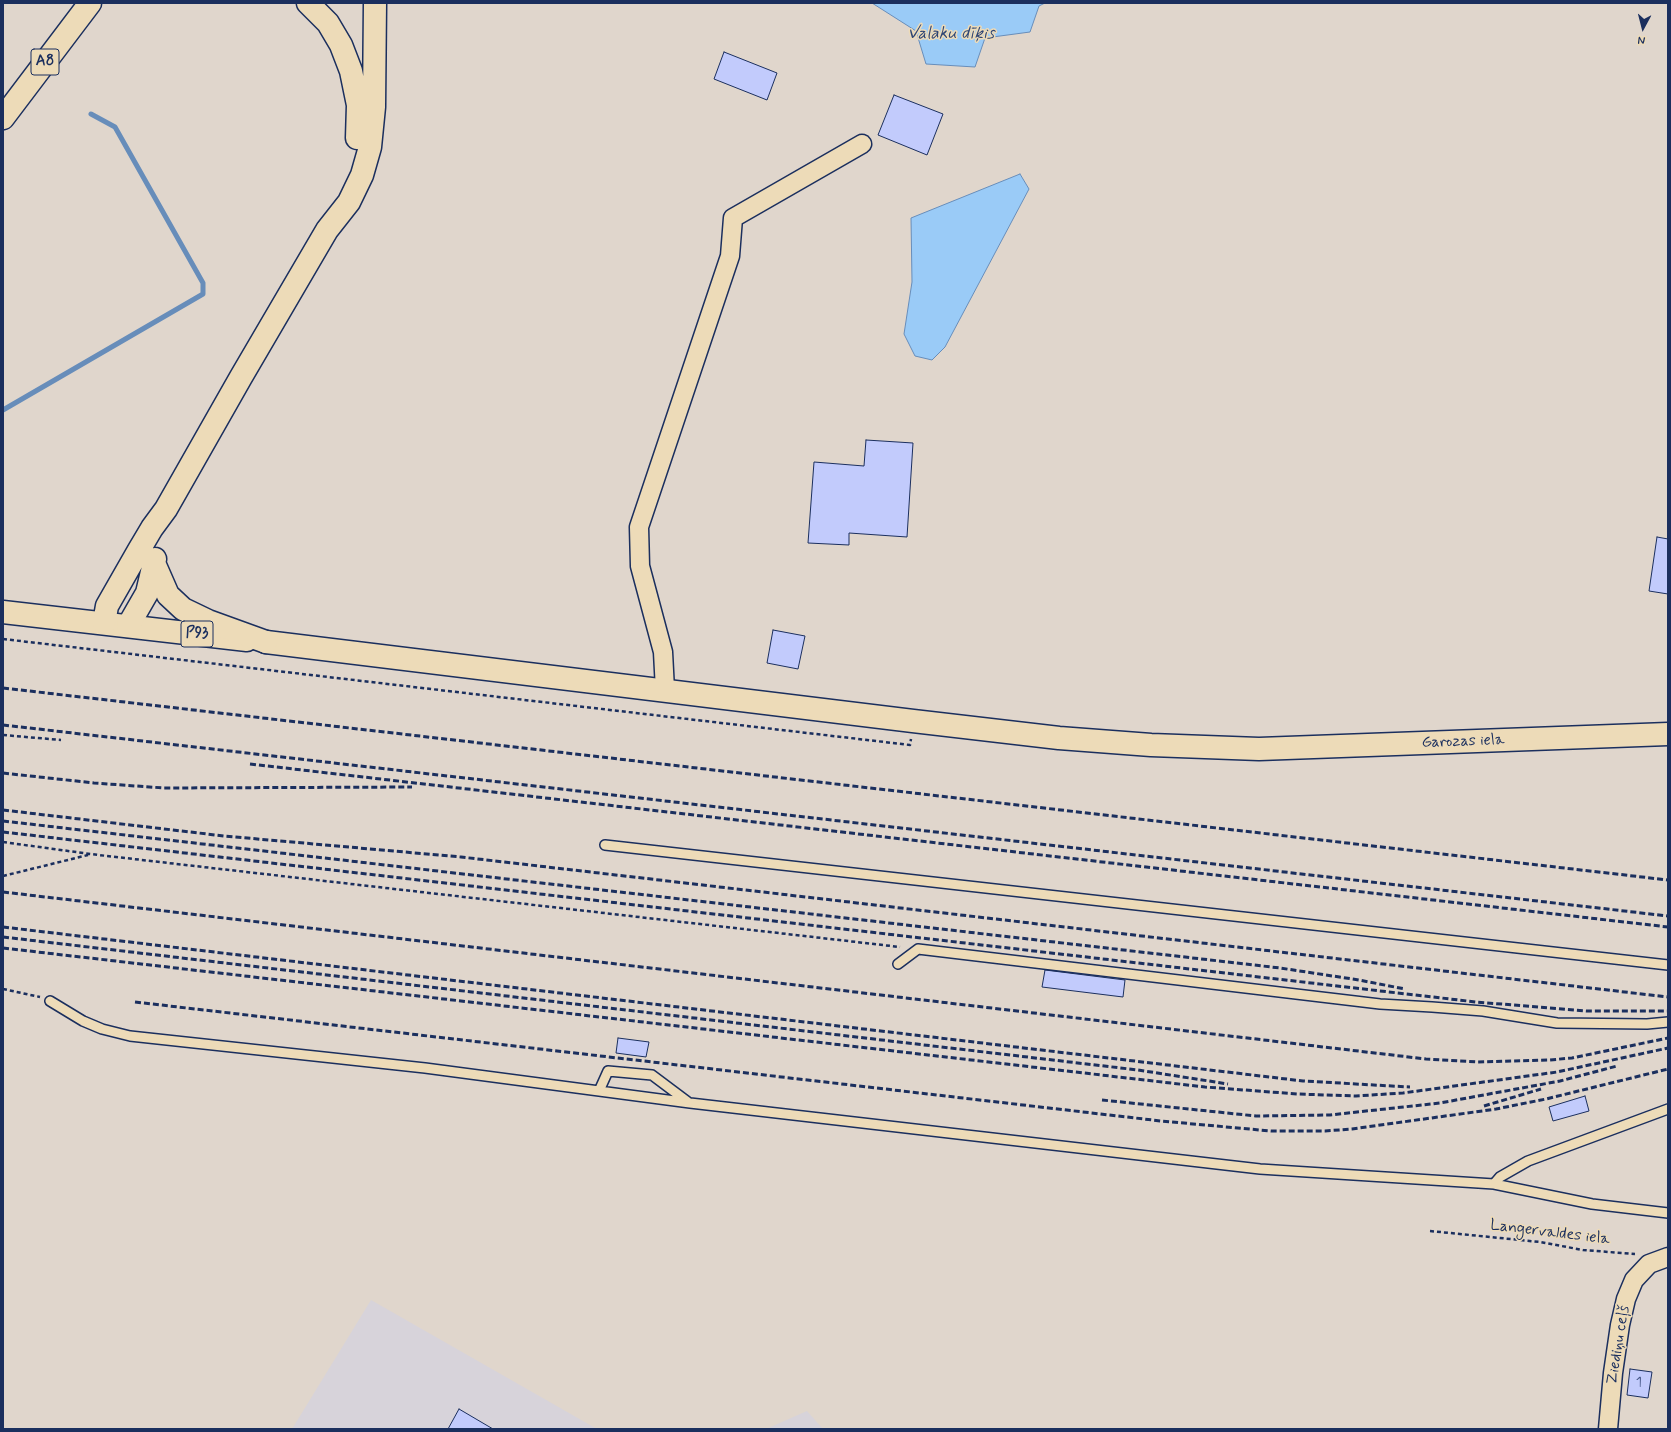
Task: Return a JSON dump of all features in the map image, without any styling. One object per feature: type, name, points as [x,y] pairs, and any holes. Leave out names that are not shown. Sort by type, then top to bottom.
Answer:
[{"type":"main road","points":[[308,3],[328,23],[342,46],[352,72],[358,106],[358,135],[351,168],[327,230]]},
{"type":"main road","points":[[104,623],[107,606],[152,528],[166,510],[241,377],[327,230],[349,202],[362,175],[370,147],[374,107],[375,3]]},
{"type":"main road","name":"A8","points":[[3,118],[90,4]]},
{"type":"main road","points":[[128,626],[147,593],[166,510]]},
{"type":"main road","points":[[154,563],[168,595],[183,609],[208,621],[266,642]]},
{"type":"main road","name":"P93","points":[[3,612],[665,690]]},
{"type":"main road","name":"Garozas iela","points":[[665,690],[1059,738],[1151,745],[1259,749],[1668,734]]},
{"type":"street","points":[[665,690],[663,652],[640,566],[640,527],[730,256],[732,218],[862,144]]},
{"type":"street","name":"Ziediņu ceļš","points":[[1608,1429],[1613,1374],[1620,1324],[1626,1299],[1634,1280],[1649,1264],[1668,1257]]},
{"type":"lane","points":[[605,845],[1668,965]]},
{"type":"lane","points":[[898,964],[918,949],[1380,1004],[1432,1006],[1483,1011],[1556,1023],[1647,1024],[1668,1022]]},
{"type":"lane","points":[[50,1001],[83,1021],[102,1029],[130,1036],[425,1068],[690,1103],[1260,1168],[1494,1184],[1592,1204],[1668,1213]]},
{"type":"lane","points":[[599,1091],[608,1071],[652,1075],[690,1103]]},
{"type":"lane","points":[[1494,1184],[1500,1177],[1528,1161],[1668,1109]]},
{"type":"path","points":[[3,639],[910,745]]},
{"type":"path","points":[[3,735],[61,740]]},
{"type":"path","points":[[3,842],[90,854],[918,949]]},
{"type":"path","points":[[3,876],[90,854]]},
{"type":"path","points":[[3,989],[24,993],[50,1001]]},
{"type":"path","name":"Langervaldes iela","points":[[1430,1231],[1540,1242],[1583,1250],[1637,1254]]},
{"type":"shaded area","points":[[371,1300],[597,1429],[292,1429]]},
{"type":"shaded area","points":[[807,1411],[823,1429],[766,1429]]},
{"type":"water","name":"Valaku dīķis","points":[[872,3],[1045,3],[1039,6],[1030,32],[985,38],[975,67],[926,64],[916,31]]},
{"type":"water","points":[[1020,174],[1029,189],[945,347],[932,360],[915,356],[904,334],[912,282],[911,218]]},
{"type":"building","points":[[724,52],[777,73],[767,100],[714,79]]},
{"type":"building","points":[[894,95],[943,114],[927,155],[878,135]]},
{"type":"building","points":[[866,440],[913,443],[907,537],[849,533],[849,545],[808,543],[814,462],[864,466]]},
{"type":"building","points":[[1657,537],[1668,539],[1668,594],[1649,591]]},
{"type":"building","points":[[773,630],[805,636],[798,669],[767,663]]},
{"type":"building","points":[[1045,970],[1125,980],[1123,997],[1042,987]]},
{"type":"building","points":[[618,1038],[649,1042],[646,1057],[616,1053]]},
{"type":"building","points":[[1585,1096],[1589,1111],[1553,1121],[1549,1107]]},
{"type":"building","points":[[1630,1369],[1652,1372],[1648,1398],[1627,1395]]},
{"type":"building","points":[[459,1409],[493,1429],[448,1429]]},
{"type":"waterway","points":[[3,410],[203,294],[203,283],[115,127],[91,114]]},
{"type":"railway","points":[[3,688],[1668,880]]},
{"type":"railway","points":[[3,725],[1668,916]]},
{"type":"railway","points":[[250,764],[1668,927]]},
{"type":"railway","points":[[3,773],[94,783],[164,788],[412,787]]},
{"type":"railway","points":[[3,810],[224,836],[461,857],[1668,997]]},
{"type":"railway","points":[[3,821],[1280,968],[1359,980],[1405,989]]},
{"type":"railway","points":[[3,832],[1476,1002],[1587,1011],[1668,1011]]},
{"type":"railway","points":[[3,892],[1426,1059],[1478,1062],[1549,1060],[1572,1058],[1668,1038]]},
{"type":"railway","points":[[3,927],[1303,1081],[1410,1087]]},
{"type":"railway","points":[[3,937],[1138,1070],[1228,1084]]},
{"type":"railway","points":[[3,948],[1205,1087],[1297,1094],[1356,1096],[1403,1093],[1557,1072],[1668,1048]]},
{"type":"railway","points":[[135,1002],[1161,1121],[1271,1131],[1325,1131],[1352,1129],[1496,1109],[1546,1099],[1668,1069]]},
{"type":"railway","points":[[1102,1100],[1256,1116],[1330,1115],[1440,1103],[1560,1081],[1617,1066]]},
{"type":"railway","points":[[1484,1106],[1541,1089]]}]
